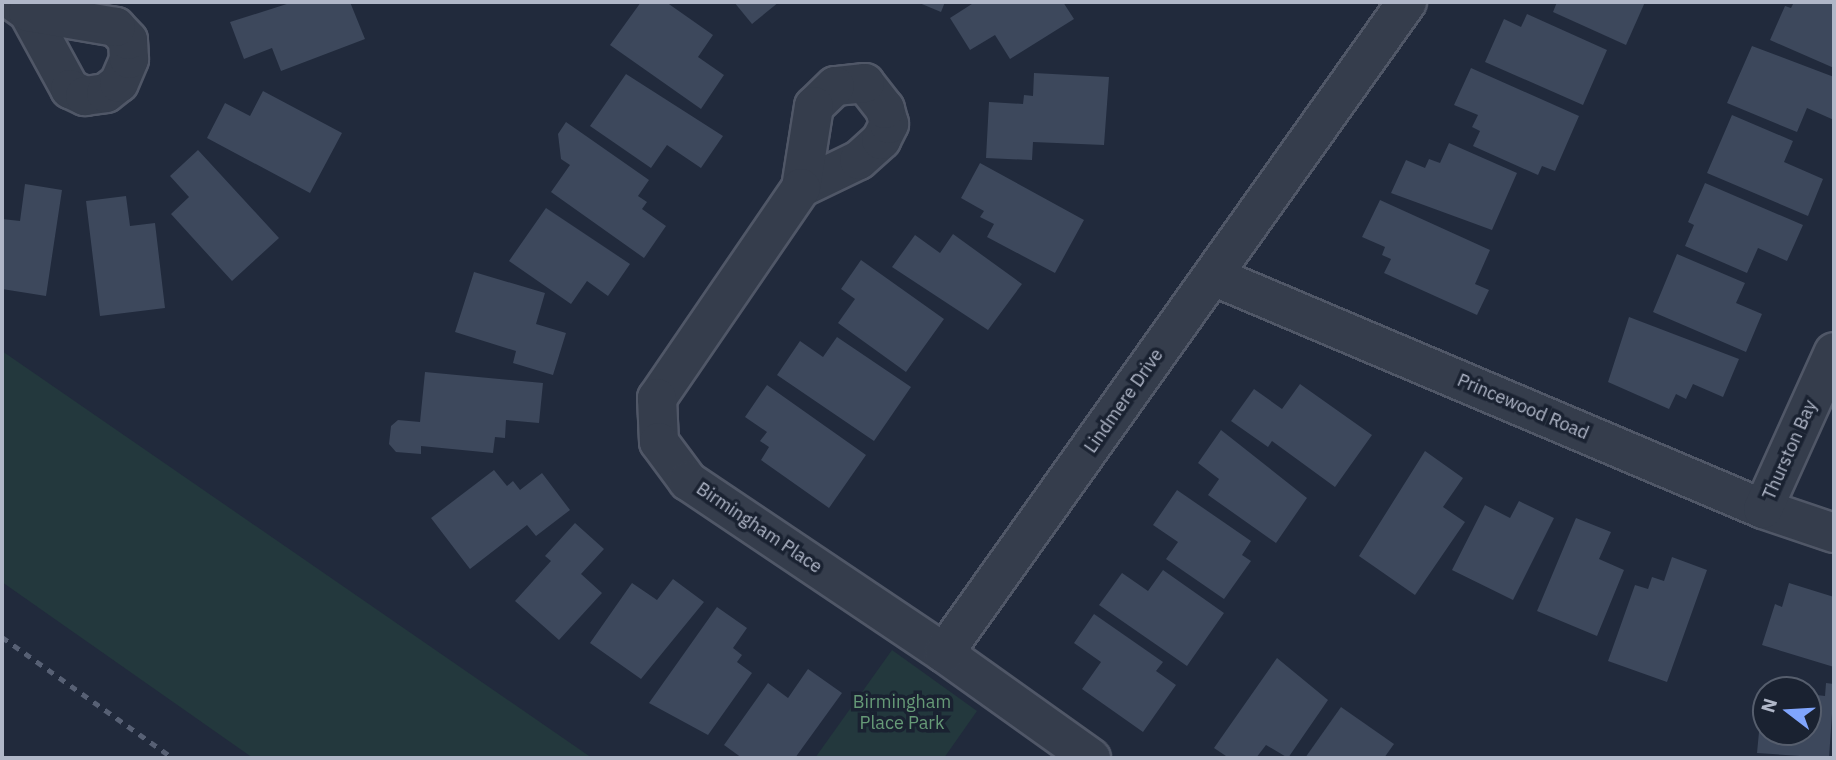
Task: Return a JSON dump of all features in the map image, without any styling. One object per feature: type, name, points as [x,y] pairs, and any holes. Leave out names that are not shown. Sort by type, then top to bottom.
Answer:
[{"type":"street","name":"Lindmere Drive","points":[[944,653],[1407,2]]},
{"type":"street","name":"Birmingham Place","points":[[801,188],[657,398],[654,422],[659,442],[688,481],[944,653]]},
{"type":"street","name":"Princewood Road","points":[[1213,276],[1763,509],[1834,533]]},
{"type":"street","name":"Thurston Bay","points":[[1763,509],[1834,352]]},
{"type":"street","points":[[944,653],[1091,758]]},
{"type":"green space","points":[[2,351],[592,758],[253,758],[2,582]]},
{"type":"green space","name":"Birmingham Place Park","points":[[892,650],[977,711],[944,758],[815,758]]},
{"type":"building","points":[[293,2],[350,2],[365,39],[281,71],[272,48],[244,59],[230,22]]},
{"type":"building","points":[[641,2],[666,2],[713,35],[698,57],[724,75],[701,109],[610,45]]},
{"type":"building","points":[[734,2],[779,2],[752,24]]},
{"type":"building","points":[[917,2],[945,2],[941,12]]},
{"type":"building","points":[[975,2],[1063,2],[1074,19],[1010,59],[995,35],[970,50],[950,18]]},
{"type":"building","points":[[1557,2],[1645,2],[1626,45],[1553,12]]},
{"type":"building","points":[[1794,2],[1834,2],[1834,68],[1770,40],[1785,6],[1791,8]]},
{"type":"building","points":[[1527,14],[1607,50],[1583,105],[1485,62],[1504,19],[1521,27]]},
{"type":"building","points":[[1752,46],[1834,77],[1834,120],[1807,108],[1797,132],[1727,103]]},
{"type":"building","points":[[1471,68],[1579,116],[1555,171],[1542,166],[1538,175],[1473,146],[1480,131],[1472,127],[1478,115],[1454,105]]},
{"type":"building","points":[[1034,73],[1109,77],[1104,145],[1033,142],[1032,160],[986,158],[989,102],[1023,104],[1024,95],[1033,96]]},
{"type":"building","points":[[626,74],[723,136],[701,168],[667,145],[651,168],[590,126]]},
{"type":"building","points":[[263,91],[342,133],[310,193],[207,138],[225,103],[250,116]]},
{"type":"building","points":[[1732,115],[1793,141],[1784,162],[1823,179],[1808,216],[1707,173]]},
{"type":"building","points":[[566,122],[649,180],[638,196],[647,202],[642,209],[666,226],[644,258],[551,192],[570,165],[561,159],[558,134]]},
{"type":"building","points":[[1449,143],[1517,173],[1492,230],[1391,193],[1406,160],[1425,168],[1429,159],[1440,163]]},
{"type":"building","points":[[198,150],[279,238],[232,281],[171,214],[189,197],[170,176]]},
{"type":"building","points":[[980,163],[1084,220],[1055,273],[987,237],[994,224],[980,217],[984,211],[961,198]]},
{"type":"building","points":[[1705,183],[1803,225],[1787,261],[1758,248],[1747,273],[1685,246],[1694,225],[1688,222]]},
{"type":"building","points":[[25,184],[62,190],[46,296],[2,289],[2,219],[20,221]]},
{"type":"building","points":[[126,196],[130,226],[155,223],[165,308],[100,316],[86,201]]},
{"type":"building","points":[[1380,200],[1490,250],[1475,284],[1489,290],[1477,315],[1384,273],[1391,259],[1382,255],[1385,247],[1362,237]]},
{"type":"building","points":[[546,208],[630,264],[608,296],[587,281],[571,304],[509,261]]},
{"type":"building","points":[[953,234],[1022,284],[988,330],[892,267],[915,235],[940,253]]},
{"type":"building","points":[[1677,254],[1745,283],[1736,303],[1762,314],[1746,352],[1653,312]]},
{"type":"building","points":[[861,260],[944,319],[906,372],[838,323],[855,299],[841,289]]},
{"type":"building","points":[[474,272],[545,293],[536,324],[566,333],[553,375],[513,363],[516,351],[455,332]]},
{"type":"building","points":[[1629,317],[1739,359],[1723,397],[1693,384],[1686,399],[1676,394],[1669,409],[1608,382]]},
{"type":"building","points":[[837,337],[911,387],[874,441],[777,375],[800,341],[823,357]]},
{"type":"building","points":[[425,372],[543,383],[539,423],[506,420],[505,438],[495,437],[493,453],[421,446],[421,454],[396,452],[389,444],[391,426],[398,420],[420,422]]},
{"type":"building","points":[[1300,384],[1372,435],[1335,487],[1272,441],[1268,447],[1231,421],[1254,389],[1282,409]]},
{"type":"building","points":[[767,385],[866,455],[829,508],[761,460],[769,447],[760,441],[767,432],[745,417]]},
{"type":"building","points":[[1221,430],[1307,498],[1276,543],[1208,495],[1219,479],[1198,463]]},
{"type":"building","points":[[1425,451],[1463,478],[1443,507],[1465,522],[1415,595],[1359,556]]},
{"type":"building","points":[[494,470],[507,486],[513,481],[520,490],[542,473],[570,510],[536,536],[527,525],[470,569],[431,518]]},
{"type":"building","points":[[1177,490],[1251,541],[1242,555],[1251,561],[1224,599],[1166,559],[1178,542],[1153,525]]},
{"type":"building","points":[[1519,501],[1554,518],[1513,600],[1452,570],[1485,505],[1510,518]]},
{"type":"building","points":[[1576,518],[1611,532],[1599,559],[1624,570],[1597,636],[1537,611]]},
{"type":"building","points":[[575,523],[604,549],[581,574],[602,593],[559,640],[515,601],[551,561],[545,556]]},
{"type":"building","points":[[1672,557],[1707,570],[1667,682],[1608,661],[1635,585],[1648,589],[1652,577],[1664,581]]},
{"type":"building","points":[[1163,570],[1224,613],[1187,666],[1099,605],[1122,573],[1148,591]]},
{"type":"building","points":[[673,579],[704,602],[641,679],[590,643],[632,583],[657,600]]},
{"type":"building","points":[[1789,583],[1834,597],[1834,667],[1762,645],[1775,604],[1782,607]]},
{"type":"building","points":[[717,607],[747,628],[733,648],[742,655],[737,662],[752,673],[708,735],[649,703]]},
{"type":"building","points":[[1094,614],[1163,662],[1156,671],[1176,685],[1143,732],[1082,689],[1101,662],[1074,643]]},
{"type":"building","points":[[1277,658],[1328,700],[1288,758],[1266,745],[1256,758],[1229,758],[1214,748]]},
{"type":"building","points":[[808,669],[842,693],[795,758],[742,758],[724,745],[768,683],[788,698]]},
{"type":"building","points":[[1826,683],[1834,684],[1829,758],[1757,753],[1758,746],[1822,746],[1822,696],[1825,696]]},
{"type":"building","points":[[1341,707],[1394,744],[1384,758],[1305,758]]},
{"type":"railway","points":[[2,637],[173,758]]}]
